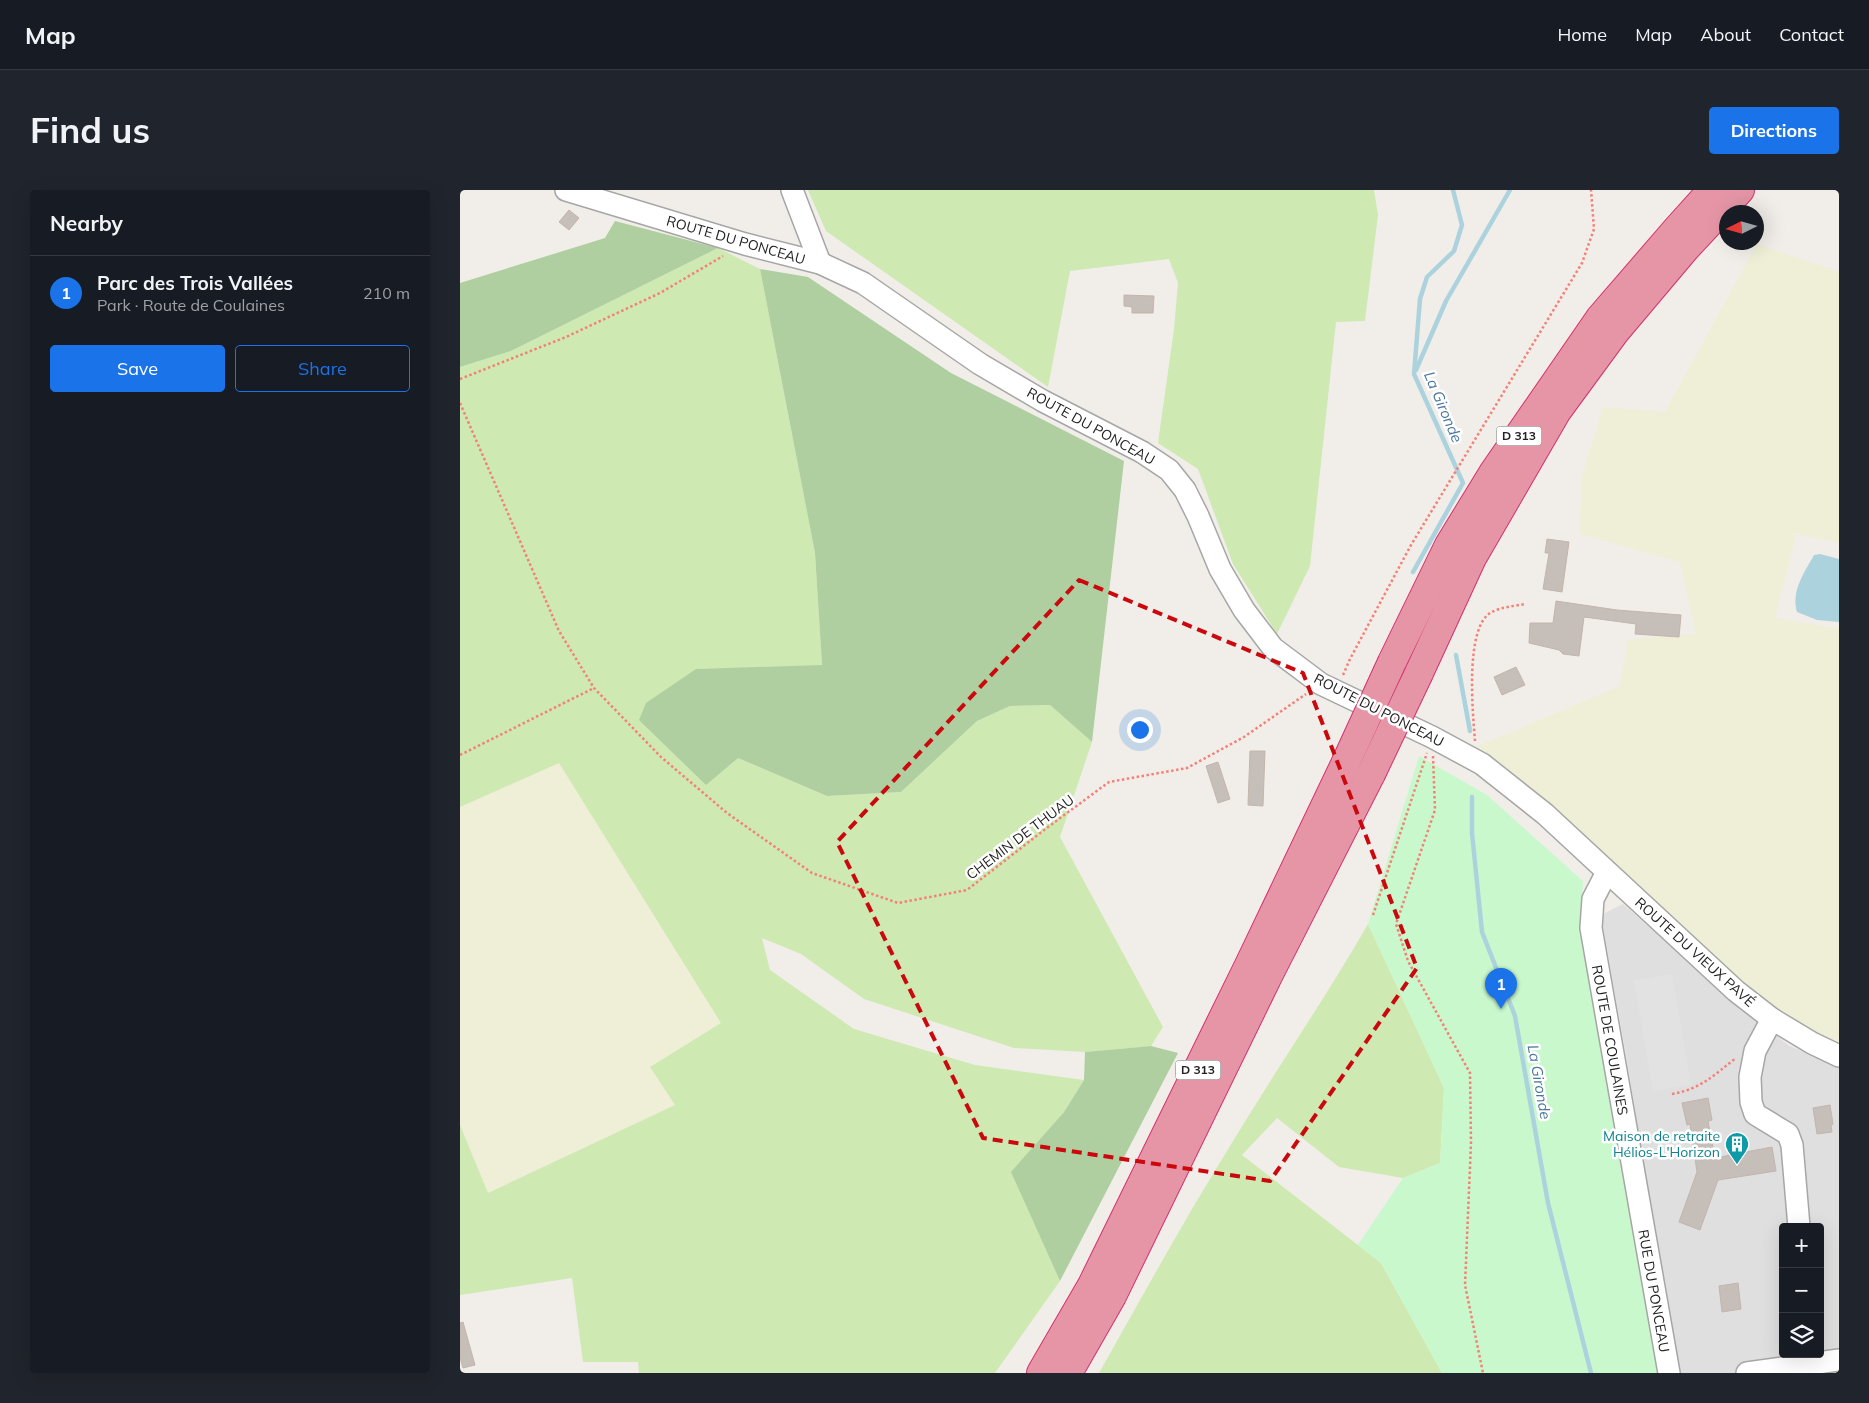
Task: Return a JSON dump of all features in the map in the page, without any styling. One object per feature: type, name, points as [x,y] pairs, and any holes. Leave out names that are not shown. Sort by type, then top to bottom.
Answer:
[{"type":"highway","name":"D 313","points":[[1042,1373],[1092,1285],[1245,974],[1392,662],[1449,546],[1498,466],[1600,318],[1712,190]]},
{"type":"highway","name":"D 313","points":[[1068,1373],[1112,1296],[1268,976],[1371,774],[1472,558],[1557,411],[1615,332],[1685,249],[1740,190]]},
{"type":"street","name":"ROUTE DU PONCEAU","points":[[566,190],[745,244],[820,263],[863,282],[980,364],[1044,401],[1142,452],[1169,470],[1185,490],[1220,569],[1244,610],[1273,648],[1329,688],[1432,737],[1482,764],[1545,814],[1607,872]]},
{"type":"street","points":[[792,190],[820,263]]},
{"type":"street","name":"ROUTE DU VIEUX PAVÉ","points":[[1607,872],[1736,991],[1772,1018],[1812,1044],[1839,1056]]},
{"type":"street","name":"ROUTE DE COULAINES","points":[[1607,872],[1593,899],[1591,928],[1640,1210]]},
{"type":"street","points":[[1772,1018],[1754,1051],[1750,1077],[1751,1102],[1755,1114],[1788,1134],[1792,1145],[1799,1223]]},
{"type":"street","name":"RUE DU PONCEAU","points":[[1640,1210],[1669,1373]]},
{"type":"street","points":[[1747,1373],[1839,1360]]},
{"type":"path","points":[[1329,688],[1350,660],[1411,546],[1582,263],[1594,229],[1591,190]]},
{"type":"path","points":[[460,379],[566,337],[660,293],[745,244]]},
{"type":"path","name":"CHEMIN DE THUAU","points":[[460,403],[559,631],[594,688],[661,757],[735,819],[812,873],[898,903],[967,890],[1109,782],[1187,768],[1329,688]]},
{"type":"path","points":[[1476,760],[1472,659],[1480,624],[1490,612],[1525,604]]},
{"type":"path","points":[[460,755],[594,688]]},
{"type":"path","points":[[1373,915],[1432,737]]},
{"type":"path","points":[[1432,737],[1435,810],[1396,924],[1408,961],[1470,1073],[1471,1143],[1465,1285],[1483,1373]]},
{"type":"path","points":[[1672,1094],[1688,1092],[1702,1084],[1742,1052]]},
{"type":"highlighted area","points":[[1079,580],[1303,673],[1417,968],[1270,1181],[983,1138],[837,842]]},
{"type":"shaded area","points":[[1623,904],[1754,1018],[1788,1045],[1839,1068],[1839,1373],[1678,1373],[1601,915]]},
{"type":"shaded area","points":[[1672,974],[1691,1085],[1653,1091],[1634,981]]},
{"type":"green space","points":[[808,190],[1374,190],[1378,215],[1365,321],[1336,322],[1310,566],[1277,634],[1233,564],[1198,469],[1158,443],[1174,329],[1178,283],[1169,259],[1070,271],[1048,387],[826,231]]},
{"type":"green space","points":[[615,221],[718,248],[511,351],[460,367],[460,283],[605,238]]},
{"type":"green space","points":[[1764,246],[1839,272],[1839,542],[1796,534],[1775,618],[1839,629],[1839,1048],[1813,1037],[1762,1000],[1606,859],[1593,843],[1473,748],[1620,686],[1628,640],[1696,634],[1680,562],[1580,534],[1581,481],[1603,407],[1665,412],[1754,250],[1764,250]]},
{"type":"green space","points":[[718,248],[760,269],[815,553],[822,666],[696,669],[738,758],[827,796],[901,792],[977,721],[1010,706],[1050,705],[1092,742],[1060,837],[1163,1027],[1151,1046],[1085,1052],[1014,1048],[864,999],[801,954],[762,938],[770,970],[854,1029],[975,1065],[1084,1080],[1064,1112],[1012,1172],[1060,1281],[995,1373],[639,1373],[638,1362],[583,1362],[572,1278],[460,1295],[460,1125],[488,1193],[675,1105],[650,1067],[721,1023],[559,763],[460,807],[460,367],[511,351]]},
{"type":"green space","points":[[760,269],[808,277],[951,373],[1124,461],[1092,742],[1050,705],[1010,706],[977,721],[901,792],[827,796],[738,758],[706,785],[639,720],[646,703],[696,669],[822,665],[815,553]]},
{"type":"green space","points":[[1419,756],[1487,795],[1583,881],[1580,930],[1659,1373],[1442,1373],[1381,1263],[1358,1245],[1403,1178],[1440,1163],[1444,1088],[1368,924]]},
{"type":"green space","points":[[559,762],[722,1023],[650,1067],[675,1105],[487,1193],[460,1125],[460,807]]},
{"type":"green space","points":[[1368,924],[1444,1088],[1440,1163],[1403,1178],[1339,1167],[1277,1118],[1242,1155],[1381,1263],[1442,1373],[1099,1373],[1213,1174]]},
{"type":"green space","points":[[1151,1046],[1178,1053],[1060,1281],[1011,1172],[1064,1112],[1084,1080],[1085,1052]]},
{"type":"water","points":[[1820,554],[1839,559],[1839,622],[1817,620],[1797,612],[1797,589],[1814,555]]},
{"type":"building","points":[[569,210],[579,218],[569,230],[559,222]]},
{"type":"building","points":[[1124,295],[1154,296],[1153,313],[1132,313],[1132,307],[1124,306]]},
{"type":"building","points":[[1547,539],[1569,542],[1562,592],[1543,589],[1549,553],[1545,553]]},
{"type":"building","points":[[1556,601],[1617,610],[1681,615],[1679,637],[1635,634],[1636,624],[1584,617],[1579,656],[1563,654],[1559,650],[1529,643],[1530,623],[1553,623]]},
{"type":"building","points":[[1516,667],[1525,685],[1502,695],[1494,677]]},
{"type":"building","points":[[1250,751],[1265,751],[1263,806],[1248,805]]},
{"type":"building","points":[[1218,762],[1230,799],[1218,803],[1206,766]]},
{"type":"building","name":"Maison de retraite Hélios-L'Horizon","points":[[1708,1098],[1712,1120],[1708,1121],[1715,1158],[1772,1147],[1776,1171],[1718,1180],[1700,1230],[1679,1222],[1697,1172],[1690,1124],[1687,1125],[1682,1103]]},
{"type":"building","points":[[1830,1105],[1833,1124],[1831,1125],[1832,1132],[1817,1134],[1813,1108]]},
{"type":"building","points":[[1738,1283],[1741,1309],[1722,1312],[1719,1286]]},
{"type":"building","points":[[463,1322],[475,1365],[463,1368],[460,1358],[460,1323]]},
{"type":"waterway","name":"La Gironde","points":[[1413,572],[1463,483],[1414,374],[1420,299],[1427,277],[1454,251],[1462,225],[1453,190]]},
{"type":"waterway","points":[[1416,370],[1446,301],[1510,190]]},
{"type":"waterway","name":"La Gironde","points":[[1456,655],[1470,731]]},
{"type":"waterway","name":"La Gironde","points":[[1472,797],[1472,833],[1482,932],[1515,1016],[1548,1203],[1591,1373]]},
{"type":"place","name":"Parc des Trois Vallées","points":[[1501,1009]]},
{"type":"place","name":"Maison de retraite Hélios-L'Horizon","points":[[1737,1165]]}]
